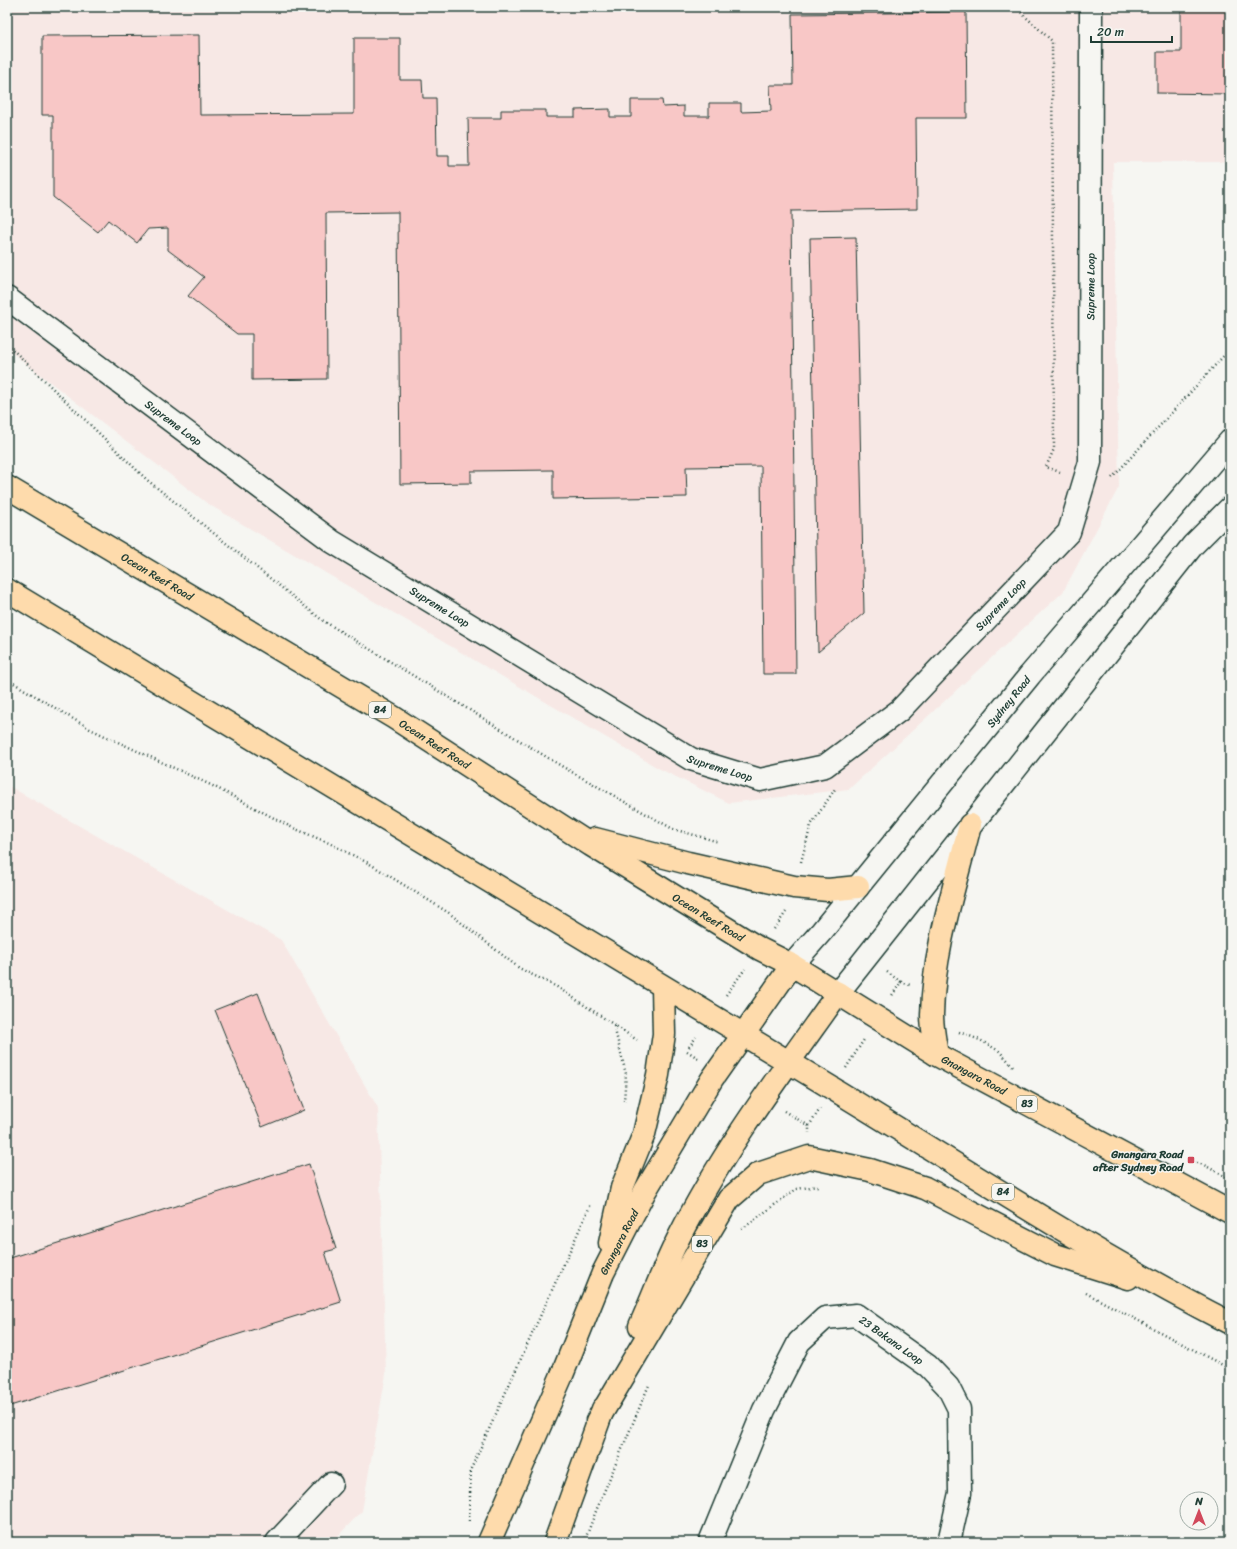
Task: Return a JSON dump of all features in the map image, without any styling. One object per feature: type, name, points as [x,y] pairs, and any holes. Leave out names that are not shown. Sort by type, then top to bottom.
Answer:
[{"type":"main road","name":"Ocean Reef Road","points":[[7,487],[393,717],[574,834],[760,949],[838,993]]},
{"type":"main road","name":"84","points":[[7,590],[509,896],[663,987],[742,1036],[789,1062],[1162,1288]]},
{"type":"main road","points":[[937,1055],[932,1016],[934,993],[949,908],[970,825]]},
{"type":"main road","points":[[574,834],[695,865],[794,887],[828,890],[858,887]]},
{"type":"main road","name":"Gnangara Road","points":[[489,1542],[562,1375],[603,1273],[645,1191],[718,1071],[792,966]]},
{"type":"main road","points":[[603,1273],[622,1188],[644,1134],[658,1075],[664,1034],[663,987]]},
{"type":"main road","points":[[789,1062],[838,993]]},
{"type":"main road","name":"Gnangara Road","points":[[838,993],[937,1055],[1230,1212]]},
{"type":"main road","name":"83","points":[[555,1542],[597,1421],[678,1237],[722,1160],[789,1062]]},
{"type":"main road","name":"83","points":[[597,1421],[729,1199],[758,1174],[809,1158],[870,1170],[926,1188],[1055,1255],[1162,1288],[1230,1323]]},
{"type":"street","name":"Supreme Loop","points":[[7,298],[333,542],[691,759],[760,780],[825,766],[900,710],[1069,532],[1090,462],[1091,7]]},
{"type":"street","name":"Sydney Road","points":[[792,966],[1030,675],[1230,441]]},
{"type":"street","points":[[838,993],[1192,545],[1230,508]]},
{"type":"street","name":"23 Bakana Loop","points":[[710,1542],[764,1410],[799,1342],[825,1318],[856,1315],[928,1366],[948,1387],[959,1409],[960,1494],[949,1542]]},
{"type":"street","points":[[276,1542],[331,1484]]},
{"type":"path","points":[[1015,7],[1052,40],[1054,449],[1046,467],[1084,482]]},
{"type":"path","points":[[7,344],[146,479],[322,620],[563,767],[673,829],[725,844]]},
{"type":"path","points":[[7,679],[90,729],[215,787],[291,827],[329,843],[370,864],[449,913],[519,968],[557,988],[633,1039],[662,1048],[686,1051],[718,1071]]},
{"type":"path","points":[[794,887],[811,825],[836,786]]},
{"type":"path","points":[[901,982],[934,993]]},
{"type":"path","points":[[614,1026],[626,1074],[624,1108]]},
{"type":"path","points":[[954,1029],[964,1035],[980,1040],[999,1051],[1017,1070]]},
{"type":"path","points":[[740,1231],[773,1204],[796,1189],[819,1186],[809,1158],[809,1126],[764,1098]]},
{"type":"path","points":[[1191,1161],[1204,1165],[1230,1179]]},
{"type":"path","points":[[468,1524],[470,1518],[471,1469],[594,1198]]},
{"type":"path","points":[[584,1542],[650,1384]]},
{"type":"shaded area","points":[[7,7],[1230,7],[1230,162],[1113,162],[1119,487],[1063,592],[849,789],[729,803],[658,768],[208,504],[7,349]]},
{"type":"shaded area","points":[[7,785],[281,940],[378,1108],[386,1374],[362,1511],[332,1542],[7,1542]]},
{"type":"building","points":[[1181,7],[1230,7],[1229,94],[1157,93],[1157,52],[1181,52]]},
{"type":"building","points":[[966,12],[967,118],[916,118],[917,209],[791,211],[796,674],[763,674],[761,466],[686,467],[687,497],[553,499],[553,470],[471,471],[471,483],[400,484],[398,212],[326,213],[327,379],[252,380],[252,334],[237,334],[188,296],[204,277],[168,250],[168,228],[148,229],[137,243],[108,220],[98,232],[53,197],[53,115],[42,115],[42,36],[199,35],[200,115],[354,114],[354,38],[400,38],[400,80],[422,80],[423,98],[436,98],[437,156],[449,156],[449,166],[469,166],[468,118],[501,118],[501,110],[546,110],[546,117],[575,117],[575,110],[610,109],[610,117],[631,117],[631,100],[662,100],[663,107],[684,106],[684,116],[709,116],[709,103],[741,103],[741,112],[771,111],[770,85],[793,85],[792,14]]},
{"type":"building","points":[[856,237],[864,613],[818,652],[810,238]]},
{"type":"building","points":[[258,993],[304,1110],[262,1127],[215,1010]]},
{"type":"building","points":[[309,1164],[336,1249],[325,1252],[341,1302],[7,1407],[7,1259]]},
{"type":"place","name":"Gnangara Road after Sydney Road","points":[[1191,1160]]}]
